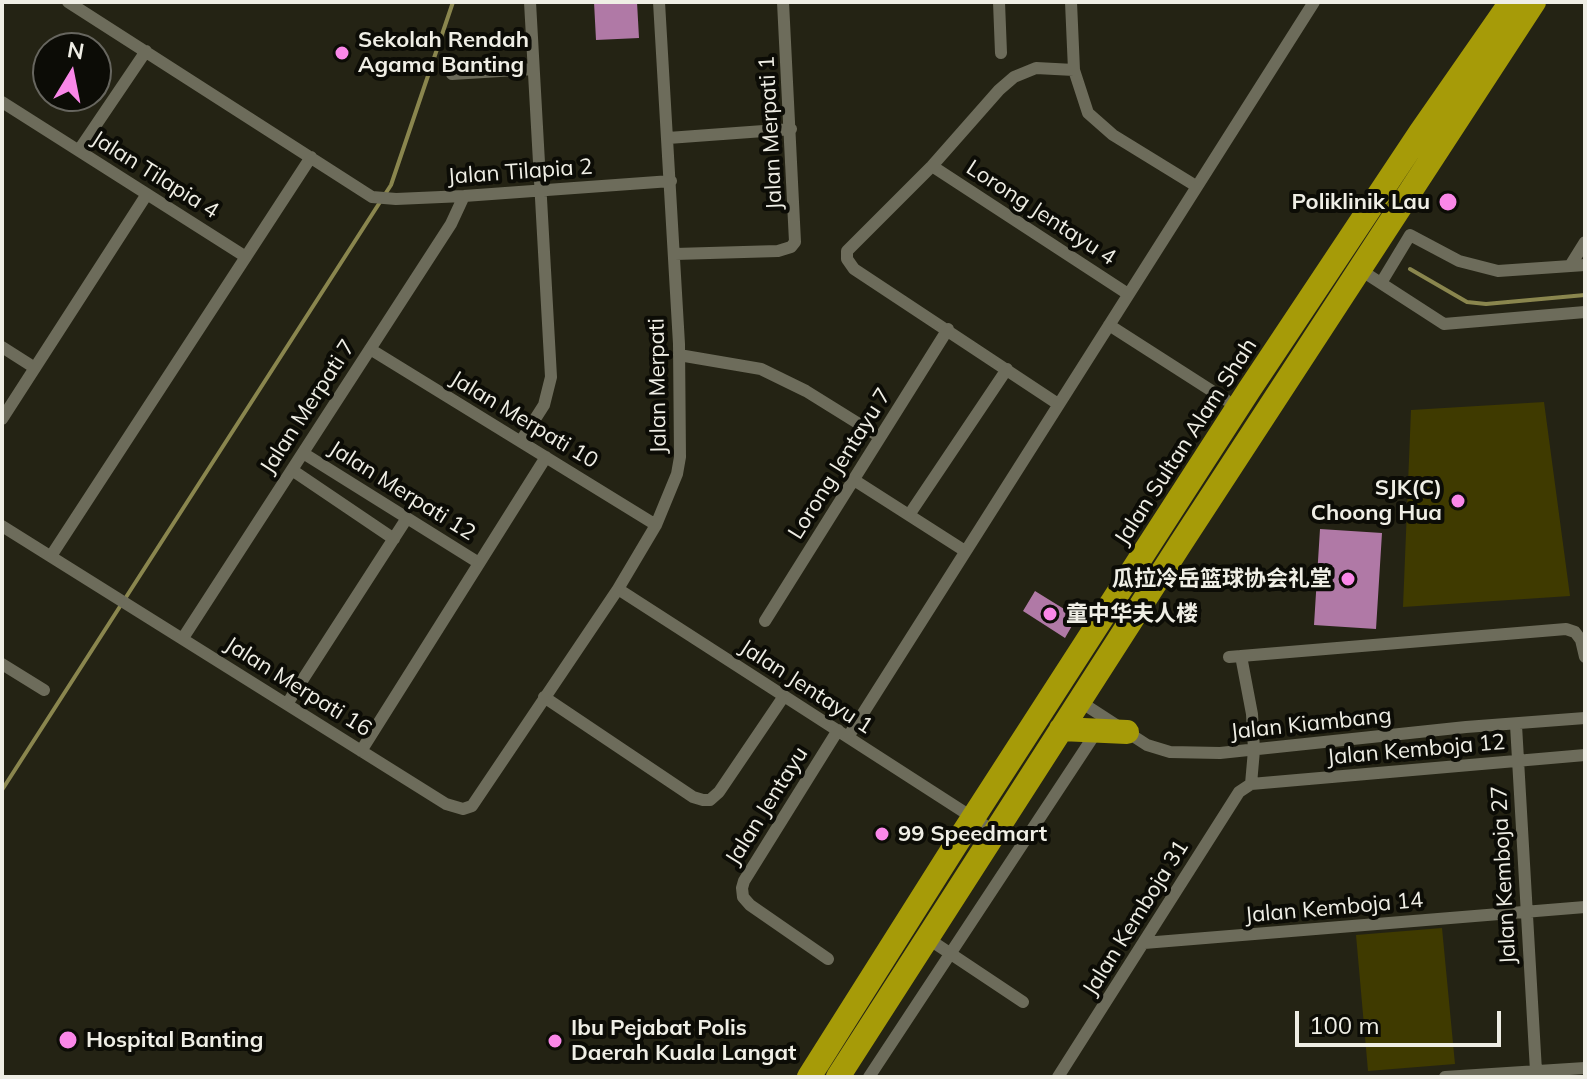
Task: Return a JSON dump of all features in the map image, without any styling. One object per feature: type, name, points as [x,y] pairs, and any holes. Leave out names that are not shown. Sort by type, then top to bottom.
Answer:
[{"type":"highway","name":"Jalan Sultan Alam Shah","points":[[809,1077],[973,817],[1315,290],[1511,2]]},
{"type":"highway","points":[[838,1077],[1184,538],[1534,2]]},
{"type":"highway","points":[[1061,729],[1127,732]]},
{"type":"street","points":[[51,556],[311,157],[68,2]]},
{"type":"street","points":[[521,441],[544,405],[551,377],[530,2]]},
{"type":"street","name":"Jalan Merpati","points":[[472,806],[618,589],[656,525],[677,474],[680,457],[679,355],[659,2]]},
{"type":"street","name":"Jalan Merpati 1","points":[[675,254],[778,251],[791,247],[797,236],[783,2]]},
{"type":"street","points":[[999,2],[1001,53]]},
{"type":"street","points":[[1071,2],[1074,70],[1082,99],[1096,122],[1196,186]]},
{"type":"street","points":[[843,734],[965,551],[1314,2]]},
{"type":"street","points":[[79,150],[146,51]]},
{"type":"street","points":[[1058,404],[854,269],[847,259],[849,247],[932,166],[1014,77],[1047,67],[1074,70]]},
{"type":"street","points":[[452,74],[532,69]]},
{"type":"street","name":"Jalan Tilapia 4","points":[[2,102],[246,257]]},
{"type":"street","points":[[668,138],[791,129]]},
{"type":"street","name":"Jalan Tilapia 2","points":[[311,157],[372,197],[396,199],[540,192],[671,181]]},
{"type":"street","name":"Lorong Jentayu 4","points":[[932,166],[1128,294]]},
{"type":"street","points":[[2,419],[147,194]]},
{"type":"street","name":"Jalan Merpati 7","points":[[183,638],[451,224],[464,196]]},
{"type":"street","points":[[1381,283],[1410,235],[1459,261],[1498,271],[1585,265]]},
{"type":"street","points":[[1570,266],[1585,242]]},
{"type":"street","points":[[1359,269],[1444,324],[1585,312]]},
{"type":"street","points":[[1109,325],[1226,400]]},
{"type":"street","name":"Lorong Jentayu 7","points":[[765,621],[948,329]]},
{"type":"street","points":[[2,347],[35,368]]},
{"type":"street","name":"Jalan Merpati 10","points":[[370,349],[656,525]]},
{"type":"street","points":[[679,355],[761,369],[806,391],[880,437]]},
{"type":"street","points":[[909,515],[1007,369]]},
{"type":"street","name":"Jalan Merpati 12","points":[[303,453],[479,563]]},
{"type":"street","points":[[361,751],[546,457]]},
{"type":"street","name":"Jalan Merpati 12","points":[[292,470],[394,539]]},
{"type":"street","points":[[854,480],[965,551]]},
{"type":"street","points":[[287,704],[407,518]]},
{"type":"street","points":[[1163,524],[1184,538]]},
{"type":"street","name":"Jalan Merpati 16","points":[[2,526],[446,804],[463,809],[472,806]]},
{"type":"street","name":"Jalan Jentayu 1","points":[[618,589],[995,832]]},
{"type":"street","points":[[1251,784],[1254,750],[1252,714],[1235,656],[1566,629],[1575,632],[1581,640],[1585,657]]},
{"type":"street","points":[[2,664],[44,690]]},
{"type":"street","name":"Jalan Kiambang","points":[[1058,687],[1147,745],[1170,752],[1220,753],[1585,718]]},
{"type":"street","points":[[544,697],[693,797],[710,800],[719,792],[784,696]]},
{"type":"street","name":"Jalan Kemboja 27","points":[[1516,725],[1536,1071]]},
{"type":"street","points":[[869,1077],[1097,731]]},
{"type":"street","name":"Jalan Jentayu","points":[[828,959],[750,905],[743,897],[742,888],[843,734]]},
{"type":"street","name":"Jalan Kemboja 12","points":[[1251,784],[1585,755]]},
{"type":"street","name":"Jalan Kemboja 31","points":[[1058,1077],[1239,792],[1251,784]]},
{"type":"street","name":"Jalan Kemboja 14","points":[[1144,943],[1585,907]]},
{"type":"street","points":[[927,938],[1023,1002]]},
{"type":"street","points":[[1445,1077],[1585,1068]]},
{"type":"shaded area","points":[[1544,402],[1570,596],[1403,607],[1411,410]]},
{"type":"shaded area","points":[[1442,928],[1455,1064],[1368,1071],[1356,935]]},
{"type":"building","points":[[594,2],[637,2],[639,38],[596,40]]},
{"type":"building","name":"瓜拉冷岳篮球协会礼堂","points":[[1320,529],[1382,533],[1376,629],[1314,625]]},
{"type":"building","name":"童中华夫人楼","points":[[1035,591],[1077,617],[1065,638],[1023,611]]},
{"type":"waterway","points":[[2,790],[391,185],[453,2]]},
{"type":"waterway","points":[[1410,269],[1467,302],[1486,304],[1585,295]]},
{"type":"place","name":"Sekolah Rendah Agama Banting","points":[[342,53]]},
{"type":"place","name":"Poliklinik Lau","points":[[1448,202]]},
{"type":"place","name":"SJK(C) Choong Hua","points":[[1458,501]]},
{"type":"place","name":"瓜拉冷岳篮球协会礼堂","points":[[1348,579]]},
{"type":"place","name":"童中华夫人楼","points":[[1050,614]]},
{"type":"place","name":"99 Speedmart","points":[[882,834]]},
{"type":"place","name":"Hospital Banting","points":[[68,1040]]},
{"type":"place","name":"Ibu Pejabat Polis Daerah Kuala Langat","points":[[555,1041]]}]
